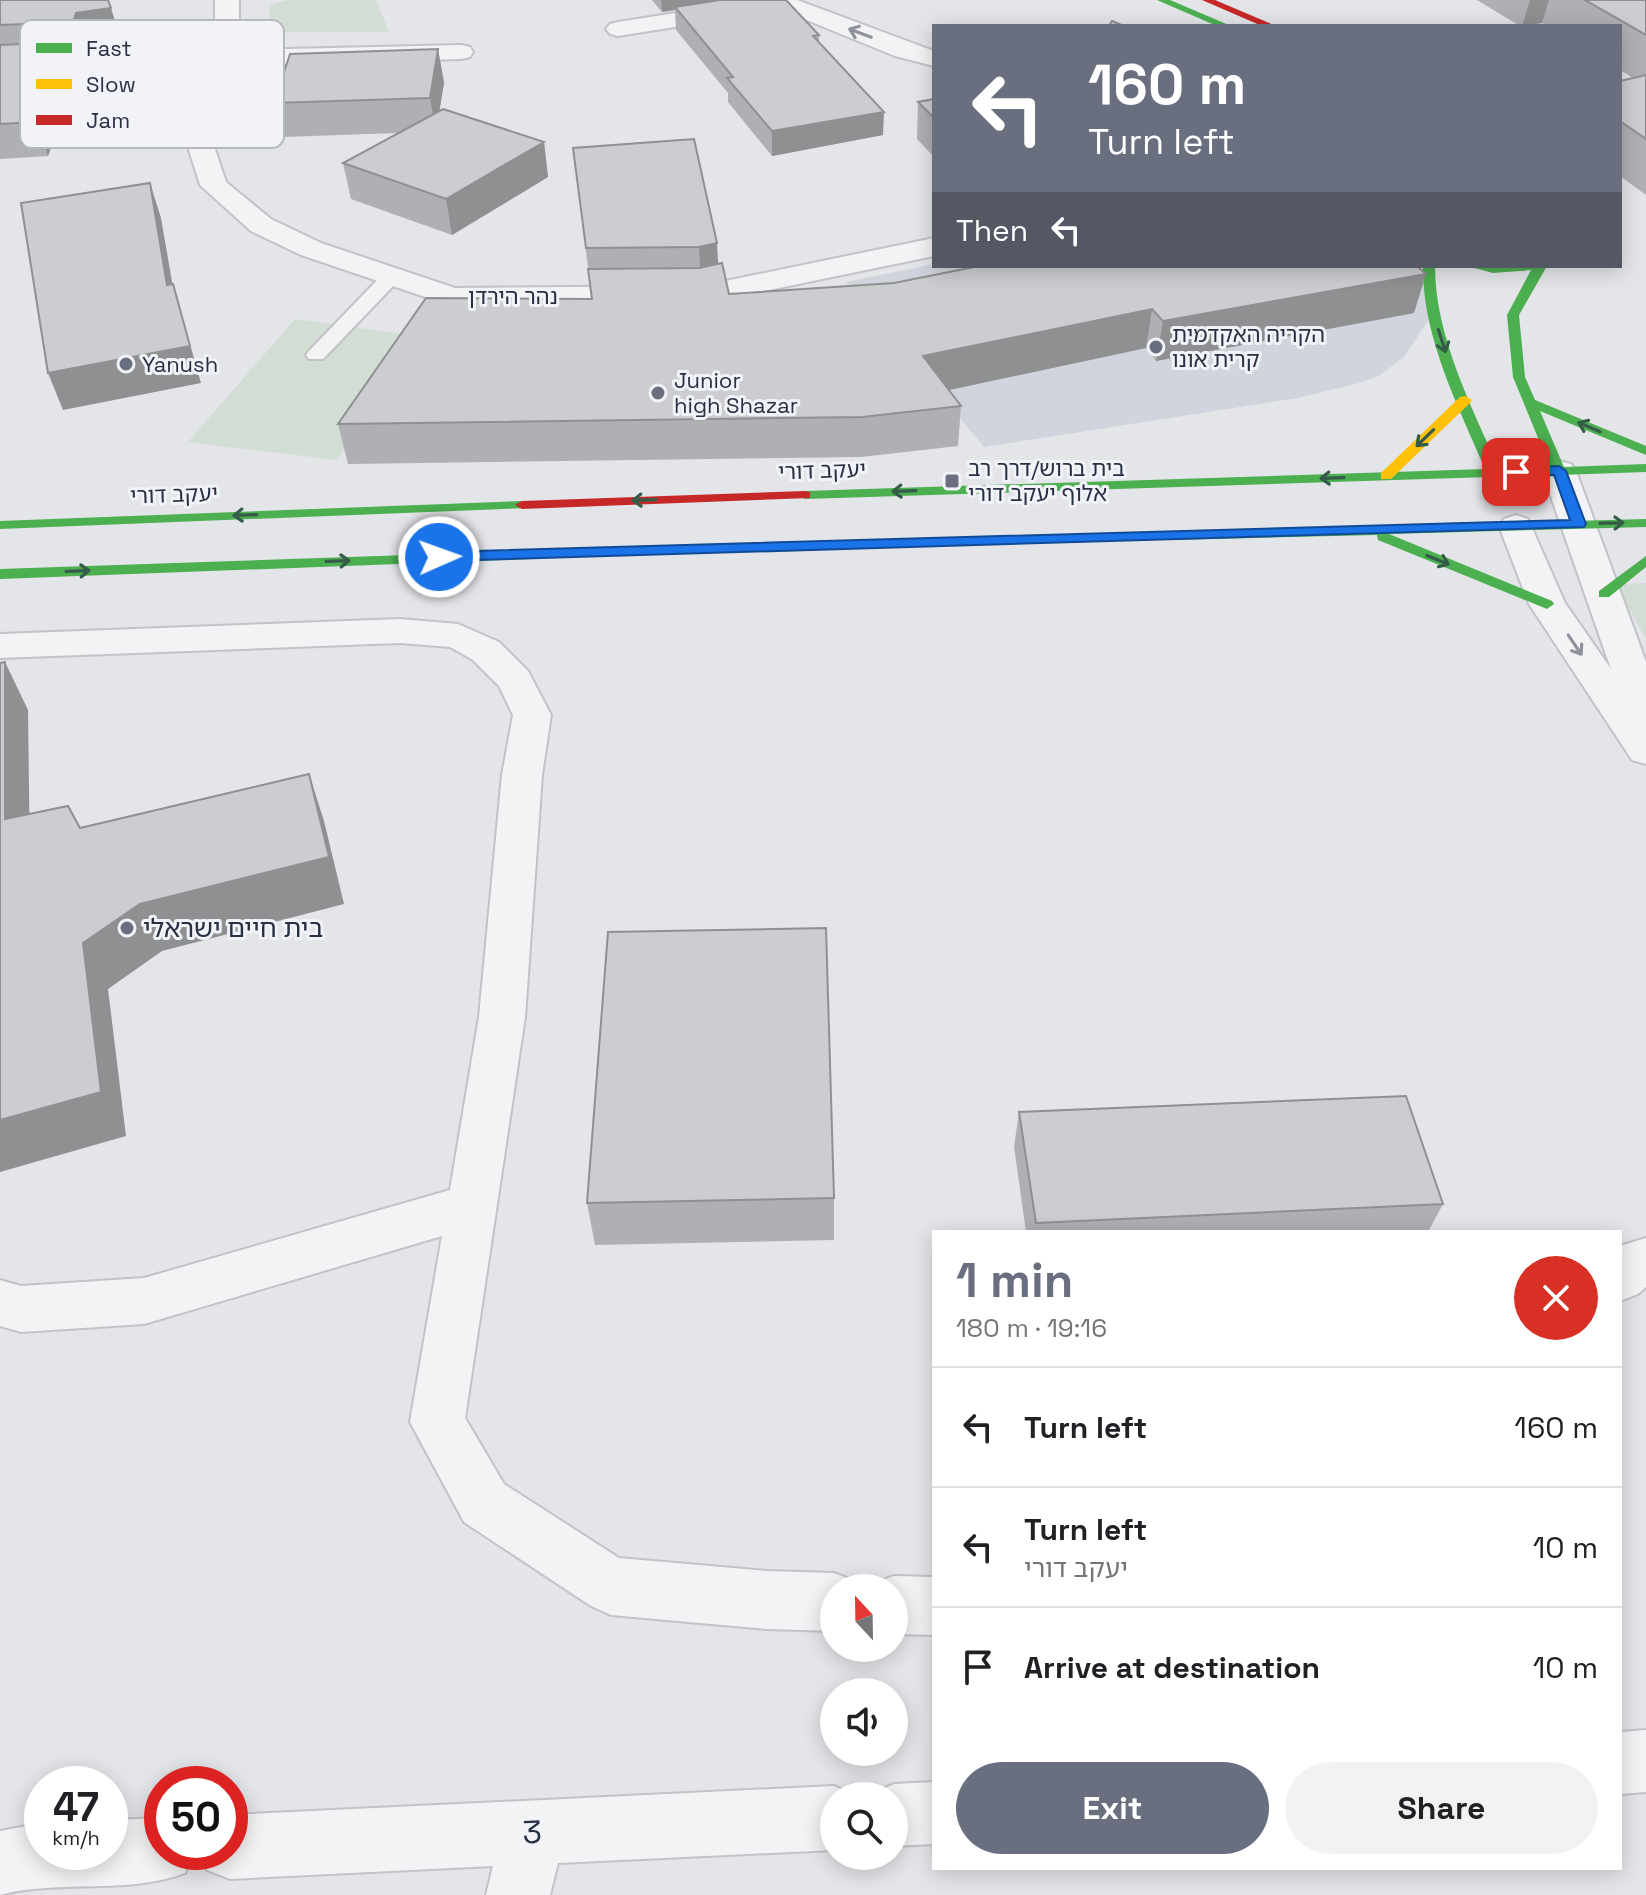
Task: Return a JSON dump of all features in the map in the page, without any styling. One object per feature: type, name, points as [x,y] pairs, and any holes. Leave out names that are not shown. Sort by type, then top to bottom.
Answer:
[{"type":"main road","points":[[1162,0],[1221,24]]},
{"type":"main road","points":[[1207,0],[1266,24]]},
{"type":"main road","points":[[1429,268],[1426,283],[1443,346],[1516,526]]},
{"type":"main road","points":[[1486,268],[1509,268]]},
{"type":"main road","points":[[1539,268],[1513,315],[1519,377],[1533,403],[1559,471]]},
{"type":"main road","points":[[1386,476],[1465,400]]},
{"type":"main road","points":[[1533,403],[1646,451]]},
{"type":"main road","name":"יעקב דורי","points":[[0,525],[715,497],[1646,468]]},
{"type":"main road","points":[[0,574],[595,551],[1646,523]]},
{"type":"main road","points":[[1366,530],[1547,604]]},
{"type":"main road","points":[[1604,594],[1646,560]]},
{"type":"street","points":[[618,29],[789,1],[904,51],[932,58]]},
{"type":"street","points":[[284,57],[461,52]]},
{"type":"street","points":[[0,69],[20,68]]},
{"type":"street","name":"נהר הירדן","points":[[202,148],[214,185],[261,225],[311,249],[452,297],[701,295],[932,247]]},
{"type":"street","points":[[1559,471],[1646,715]]},
{"type":"street","points":[[1516,526],[1547,604],[1646,750]]},
{"type":"street","points":[[0,646],[400,631],[458,636],[486,651],[515,680],[532,715],[522,775],[502,1017],[437,1422],[484,1503],[611,1586],[820,1602]]},
{"type":"street","points":[[0,1303],[21,1309],[144,1301],[470,1206]]},
{"type":"street","points":[[908,1605],[932,1606]]},
{"type":"street","points":[[1622,1763],[1646,1761]]},
{"type":"street","points":[[908,1814],[932,1813]]},
{"type":"street","name":"3","points":[[248,1846],[820,1819]]},
{"type":"street","points":[[518,1895],[534,1832]]},
{"type":"street","points":[[0,1863],[27,1856],[144,1851]]},
{"type":"lane","points":[[316,355],[392,276]]},
{"type":"shaded area","points":[[289,0],[376,0],[389,32],[284,32],[284,20],[270,20],[269,5]]},
{"type":"shaded area","name":"הקריה האקדמית קרית אונו","points":[[932,264],[932,268],[1418,268],[1435,310],[1404,357],[1379,376],[1359,383],[1298,398],[984,447],[846,282]]},
{"type":"shaded area","points":[[295,319],[409,335],[337,460],[188,442]]},
{"type":"shaded area","points":[[1646,583],[1646,639],[1615,584]]},
{"type":"building","points":[[0,0],[108,0],[111,8],[76,13],[74,20],[20,20],[20,24],[0,25]]},
{"type":"building","points":[[720,0],[786,0],[819,35],[813,36],[884,112],[772,131],[727,78],[733,77],[675,7]]},
{"type":"building","points":[[1585,0],[1646,0],[1646,35]]},
{"type":"building","points":[[20,44],[20,123],[0,124],[0,45]]},
{"type":"building","points":[[438,49],[430,98],[284,103],[284,72],[290,54]]},
{"type":"building","points":[[1646,75],[1646,139],[1622,122],[1622,81]]},
{"type":"building","points":[[932,99],[932,116],[918,102]]},
{"type":"building","points":[[443,109],[544,142],[446,199],[343,163]]},
{"type":"building","points":[[694,139],[717,243],[699,247],[586,248],[573,148]]},
{"type":"building","points":[[150,183],[167,285],[173,284],[190,346],[48,373],[21,203]]},
{"type":"building","points":[[722,263],[729,294],[894,283],[969,268],[1419,268],[1426,274],[1163,321],[1152,309],[923,356],[961,406],[862,417],[338,424],[426,298],[592,299],[588,269],[699,268]]},
{"type":"building","points":[[5,662],[5,819],[68,806],[80,828],[309,774],[329,857],[140,904],[83,943],[101,1092],[0,1120],[0,663]]},
{"type":"building","points":[[826,928],[834,1198],[587,1203],[608,932]]},
{"type":"building","points":[[1406,1096],[1443,1204],[1036,1223],[1019,1112]]},
{"type":"traffic: fast","points":[[1162,0],[1221,24]]},
{"type":"traffic: fast","points":[[1429,268],[1429,288],[1443,347],[1504,497]]},
{"type":"traffic: fast","points":[[1486,268],[1509,268]]},
{"type":"traffic: fast","points":[[1538,268],[1513,315],[1519,377],[1559,471]]},
{"type":"traffic: fast","points":[[1533,403],[1646,451]]},
{"type":"traffic: fast","points":[[805,495],[1646,468]]},
{"type":"traffic: fast","points":[[0,525],[522,505]]},
{"type":"traffic: fast","points":[[1167,536],[1646,523]]},
{"type":"traffic: fast","points":[[1383,537],[1547,604]]},
{"type":"traffic: fast","points":[[0,574],[790,546]]},
{"type":"traffic: fast","points":[[1604,594],[1646,560]]},
{"type":"traffic: slow","points":[[1386,476],[1465,400]]},
{"type":"traffic: slow","points":[[790,546],[1167,536]]},
{"type":"traffic: jam","points":[[1207,0],[1266,24]]},
{"type":"traffic: jam","points":[[522,505],[805,495]]},
{"type":"place","name":"הקריה האקדמית קרית אונו","points":[[1156,347]]},
{"type":"place","name":"Yanush","points":[[126,364]]},
{"type":"place","name":"Junior high Shazar","points":[[658,393]]},
{"type":"place","name":"בית ברוש/דרך רב אלוף יעקב דורי","points":[[952,481]]},
{"type":"place","name":"בית חיים ישראלי","points":[[127,928]]},
{"type":"route","points":[[439,557],[1579,524],[1559,471],[1516,472]]}]
